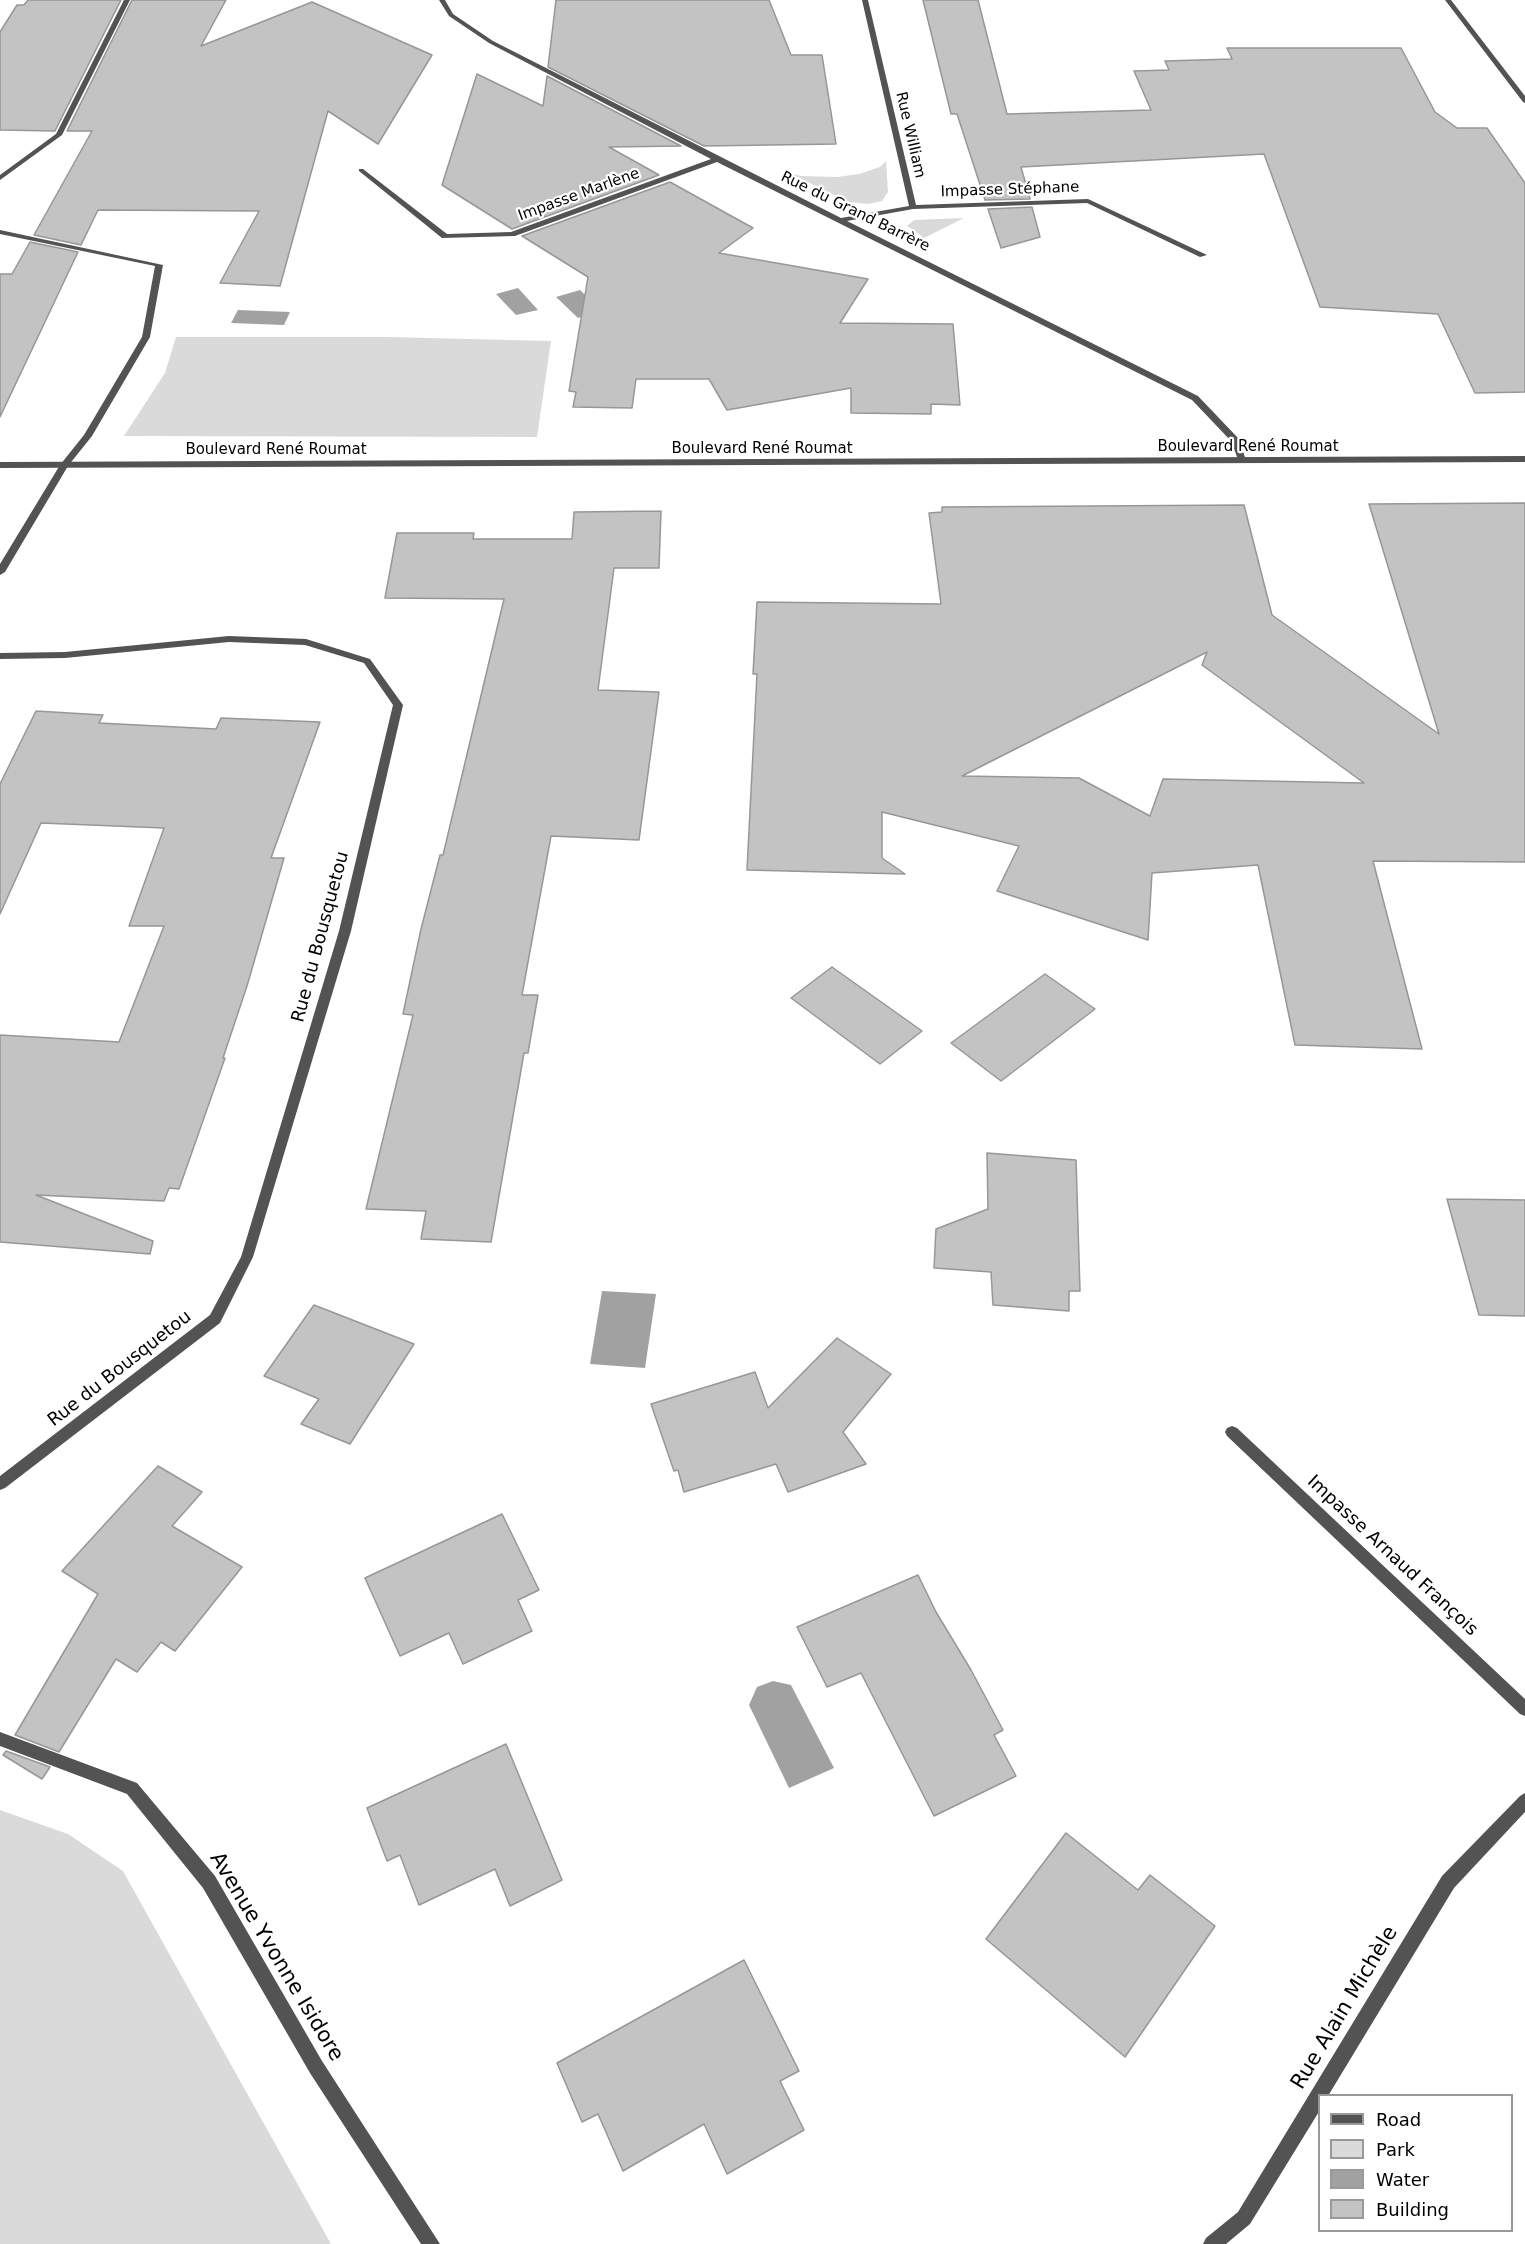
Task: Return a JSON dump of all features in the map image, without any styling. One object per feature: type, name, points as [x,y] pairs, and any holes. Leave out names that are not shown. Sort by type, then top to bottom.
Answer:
[{"type":"street","points":[[0,178],[59,135],[127,0]]},
{"type":"street","name":"Rue du Grand Barrère","points":[[442,0],[451,15],[491,42],[717,159],[1195,398],[1235,440],[1242,460]]},
{"type":"street","name":"Rue William","points":[[865,0],[913,207]]},
{"type":"street","points":[[1448,0],[1525,101]]},
{"type":"street","name":"Impasse Marlène","points":[[361,170],[445,236],[512,234],[717,159]]},
{"type":"street","name":"Impasse Stéphane","points":[[913,207],[1088,201],[1203,255]]},
{"type":"street","points":[[843,220],[913,207]]},
{"type":"street","points":[[0,232],[159,265],[146,337],[88,436],[64,465],[0,572]]},
{"type":"street","name":"Boulevard René Roumat","points":[[0,465],[1525,459]]},
{"type":"street","name":"Rue du Bousquetou","points":[[0,656],[65,655],[229,639],[306,642],[367,661],[398,705],[345,931],[247,1257],[215,1319],[0,1484]]},
{"type":"street","name":"Impasse Arnaud François","points":[[1232,1431],[1525,1709]]},
{"type":"street","name":"Avenue Yvonne Isidore","points":[[0,1739],[132,1788],[209,1882],[316,2067],[431,2244]]},
{"type":"street","name":"Rue Alain Michèle","points":[[1319,2094],[1448,1882],[1525,1801]]},
{"type":"street","name":"Rue Alain Michèle","points":[[1212,2244],[1244,2218],[1318,2096]]},
{"type":"green space","points":[[886,161],[888,192],[882,201],[868,204],[849,202],[789,173],[801,176],[837,177],[859,174],[880,167]]},
{"type":"green space","points":[[964,218],[924,238],[907,226],[914,220]]},
{"type":"green space","points":[[176,337],[388,337],[551,341],[537,437],[124,436],[165,373]]},
{"type":"green space","points":[[0,1810],[68,1834],[123,1871],[331,2244],[0,2244]]},
{"type":"water","points":[[518,288],[538,310],[516,315],[496,294]]},
{"type":"water","points":[[580,290],[602,311],[578,318],[556,297]]},
{"type":"water","points":[[238,310],[290,312],[284,325],[231,323]]},
{"type":"water","points":[[602,1291],[656,1294],[645,1368],[590,1364]]},
{"type":"water","points":[[773,1681],[791,1685],[834,1768],[789,1788],[749,1705],[757,1687]]},
{"type":"building","points":[[28,0],[121,0],[55,131],[0,130],[0,32],[17,5],[24,5]]},
{"type":"building","points":[[132,0],[226,0],[201,46],[312,2],[432,55],[378,144],[328,111],[280,286],[220,283],[259,211],[98,210],[81,245],[34,235],[92,131],[67,131]]},
{"type":"building","points":[[556,0],[769,0],[791,55],[822,55],[836,144],[704,146],[548,67]]},
{"type":"building","points":[[923,0],[978,0],[1007,114],[1151,110],[1134,71],[1169,70],[1165,61],[1232,59],[1227,48],[1401,48],[1435,112],[1457,128],[1487,128],[1525,183],[1525,392],[1475,393],[1438,314],[1320,307],[1264,154],[1021,167],[1030,199],[985,200],[957,114],[951,114]]},
{"type":"building","points":[[477,74],[543,106],[547,76],[681,146],[609,147],[659,175],[512,229],[442,185]]},
{"type":"building","points":[[670,182],[753,228],[719,253],[868,279],[840,323],[953,324],[960,405],[931,404],[931,414],[851,413],[851,388],[727,410],[709,379],[636,379],[632,408],[573,407],[576,392],[569,391],[588,277],[522,236]]},
{"type":"building","points":[[1032,207],[1040,237],[1001,248],[988,209]]},
{"type":"building","points":[[30,242],[78,252],[0,417],[0,274],[12,274]]},
{"type":"building","points":[[1525,503],[1525,862],[1373,861],[1422,1049],[1295,1045],[1258,865],[1152,873],[1148,940],[997,891],[1019,846],[882,812],[882,858],[905,874],[747,870],[757,674],[753,674],[757,602],[941,604],[929,513],[942,512],[942,507],[1244,505],[1272,615],[1439,734],[1369,504]],"holes":[[[1207,652],[1202,665],[1364,783],[1163,779],[1150,816],[1079,778],[962,776]]]},
{"type":"building","points":[[661,511],[659,568],[614,568],[598,690],[659,692],[639,840],[551,836],[522,995],[538,995],[528,1053],[524,1053],[491,1242],[421,1239],[426,1211],[366,1209],[413,1015],[403,1014],[421,929],[440,855],[443,855],[504,599],[385,598],[397,533],[474,533],[473,539],[572,539],[574,512]]},
{"type":"building","points":[[36,711],[103,715],[99,723],[216,729],[221,718],[320,722],[271,858],[284,858],[247,986],[223,1058],[225,1058],[179,1189],[169,1188],[164,1201],[36,1195],[153,1241],[150,1254],[0,1242],[0,1035],[119,1042],[164,926],[129,926],[164,828],[41,823],[0,914],[0,784]]},
{"type":"building","points":[[832,967],[922,1031],[880,1064],[791,998]]},
{"type":"building","points":[[1045,974],[1095,1009],[1001,1081],[951,1043]]},
{"type":"building","points":[[987,1153],[1076,1160],[1080,1291],[1069,1291],[1069,1311],[993,1305],[991,1272],[934,1268],[936,1229],[988,1209]]},
{"type":"building","points":[[1447,1199],[1525,1200],[1525,1316],[1479,1315]]},
{"type":"building","points":[[314,1305],[414,1344],[350,1444],[301,1424],[319,1399],[264,1376]]},
{"type":"building","points":[[837,1338],[891,1374],[843,1432],[866,1464],[788,1492],[776,1464],[684,1492],[678,1470],[674,1471],[651,1404],[755,1372],[768,1408]]},
{"type":"building","points":[[158,1466],[202,1492],[172,1526],[242,1567],[175,1651],[161,1642],[137,1672],[116,1659],[59,1752],[15,1735],[98,1594],[62,1571]]},
{"type":"building","points":[[502,1514],[539,1590],[518,1600],[532,1631],[463,1664],[449,1633],[400,1656],[365,1578]]},
{"type":"building","points":[[918,1575],[936,1612],[1003,1730],[994,1735],[1016,1776],[934,1816],[861,1673],[827,1687],[797,1627]]},
{"type":"building","points":[[506,1744],[562,1880],[510,1906],[495,1869],[419,1905],[400,1855],[387,1861],[367,1808]]},
{"type":"building","points":[[6,1751],[50,1767],[42,1779],[3,1755]]},
{"type":"building","points":[[1066,1833],[1138,1890],[1150,1875],[1215,1926],[1125,2057],[986,1939]]},
{"type":"building","points":[[744,1960],[799,2071],[780,2081],[804,2130],[727,2174],[704,2124],[623,2171],[598,2114],[582,2122],[557,2063]]}]
